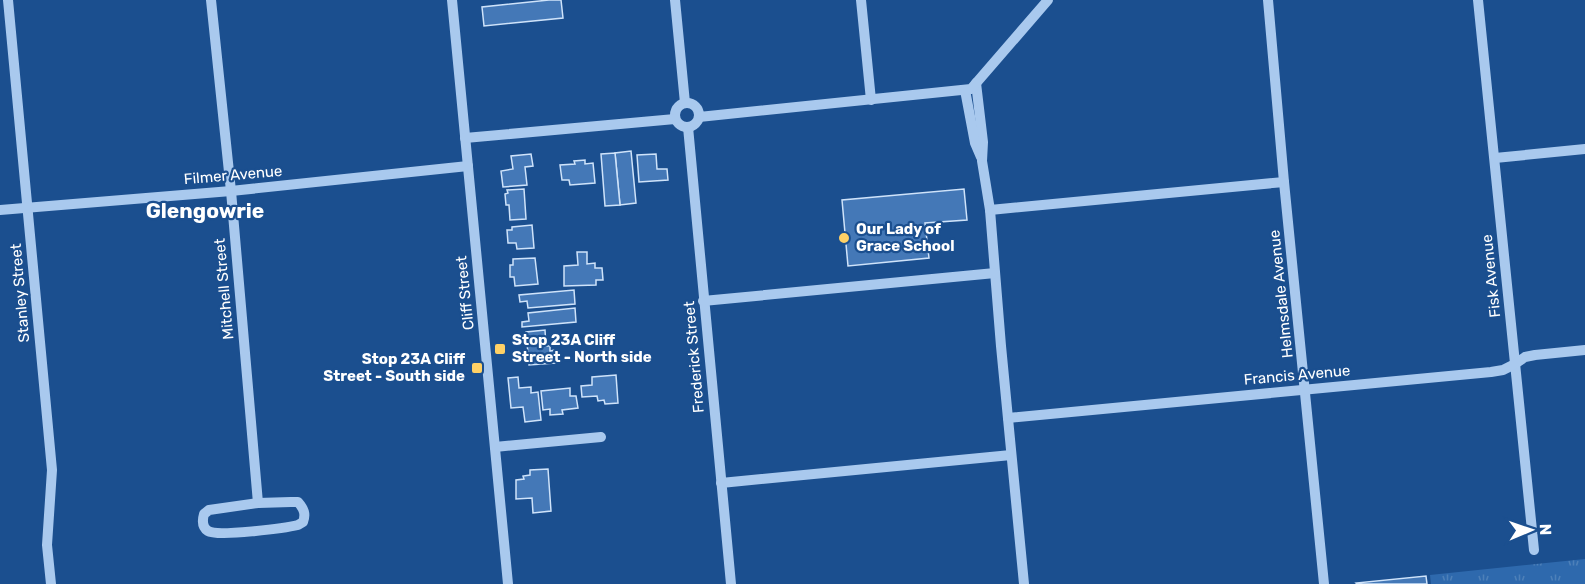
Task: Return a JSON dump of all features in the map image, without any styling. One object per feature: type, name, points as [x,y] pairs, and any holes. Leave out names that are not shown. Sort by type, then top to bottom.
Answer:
[{"type":"street","name":"Stanley Street","points":[[8,0],[52,470],[47,545],[51,584]]},
{"type":"street","name":"Mitchell Street","points":[[211,0],[231,191],[258,503]]},
{"type":"street","name":"Cliff Street","points":[[452,0],[508,584]]},
{"type":"street","points":[[675,0],[685,103]]},
{"type":"street","points":[[861,0],[871,100]]},
{"type":"street","points":[[699,117],[971,89],[1048,0]]},
{"type":"street","name":"Helmsdale Avenue","points":[[1268,0],[1324,584]]},
{"type":"street","name":"Fisk Avenue","points":[[1478,0],[1534,550]]},
{"type":"street","points":[[976,83],[983,142],[982,161]]},
{"type":"street","points":[[965,90],[975,143],[982,161],[990,210],[1024,584]]},
{"type":"street","points":[[685,103],[693,105],[699,117],[695,124],[688,127],[680,125],[675,119],[675,110],[685,103]]},
{"type":"street","points":[[465,138],[675,119]]},
{"type":"street","name":"Frederick Street","points":[[688,127],[731,584]]},
{"type":"street","points":[[1495,158],[1585,149]]},
{"type":"street","name":"Filmer Avenue","points":[[0,210],[231,191],[468,166]]},
{"type":"street","points":[[990,210],[1284,182]]},
{"type":"street","points":[[704,301],[995,273]]},
{"type":"street","name":"Francis Avenue","points":[[1008,418],[1491,372],[1503,370],[1525,357],[1585,350]]},
{"type":"street","points":[[495,447],[601,437]]},
{"type":"street","points":[[721,483],[1011,455]]},
{"type":"street","points":[[298,502],[303,508],[305,516],[303,522],[293,526],[221,534],[207,531],[203,526],[204,514],[208,510],[258,503],[298,502]]},
{"type":"green space","points":[[1585,559],[1585,584],[1431,584],[1430,575]]},
{"type":"building","points":[[561,0],[563,18],[484,26],[482,7]]},
{"type":"building","points":[[631,151],[636,203],[620,205],[615,153]]},
{"type":"building","points":[[615,153],[620,205],[605,206],[601,154]]},
{"type":"building","points":[[531,154],[533,166],[525,167],[527,185],[503,187],[501,171],[513,169],[511,156]]},
{"type":"building","points":[[656,154],[657,169],[667,169],[668,180],[639,182],[637,155]]},
{"type":"building","points":[[585,160],[585,164],[593,163],[595,183],[570,185],[569,180],[562,180],[560,165],[575,164],[574,161]]},
{"type":"building","points":[[524,189],[526,219],[510,220],[509,205],[506,205],[505,194],[508,193],[507,190]]},
{"type":"building","points":[[964,189],[967,220],[925,223],[929,258],[848,266],[842,200]]},
{"type":"building","points":[[532,225],[534,248],[517,249],[516,243],[508,243],[507,230],[512,230],[512,227]]},
{"type":"building","points":[[577,252],[587,252],[587,264],[595,263],[595,268],[602,268],[603,280],[596,280],[596,285],[564,286],[564,266],[578,265]]},
{"type":"building","points":[[535,258],[538,284],[515,286],[514,277],[510,277],[510,265],[513,265],[513,259]]},
{"type":"building","points":[[574,290],[575,304],[528,308],[527,301],[520,302],[519,295]]},
{"type":"building","points":[[575,308],[576,322],[522,327],[522,322],[529,321],[528,313]]},
{"type":"building","points":[[545,330],[546,346],[550,346],[550,351],[555,350],[555,363],[529,365],[526,332]]},
{"type":"building","points":[[616,375],[618,403],[605,404],[604,400],[598,401],[597,396],[582,397],[581,386],[592,385],[592,377]]},
{"type":"building","points":[[518,377],[519,388],[531,387],[531,393],[538,392],[541,420],[525,422],[523,407],[511,408],[508,378]]},
{"type":"building","points":[[570,388],[570,396],[576,396],[578,408],[562,410],[563,414],[550,415],[550,409],[543,410],[541,391]]},
{"type":"building","points":[[548,469],[551,511],[533,513],[532,498],[516,499],[516,480],[530,475],[530,470]]},
{"type":"building","points":[[1426,576],[1427,584],[1356,583]]},
{"type":"place","name":"Our Lady of Grace School","points":[[844,238]]},
{"type":"place","name":"Stop 23A Cliff Street - North side","points":[[500,349]]},
{"type":"place","name":"Stop 23A Cliff Street - South side","points":[[477,368]]},
{"type":"district","name":"Glengowrie","points":[[205,211]]}]
